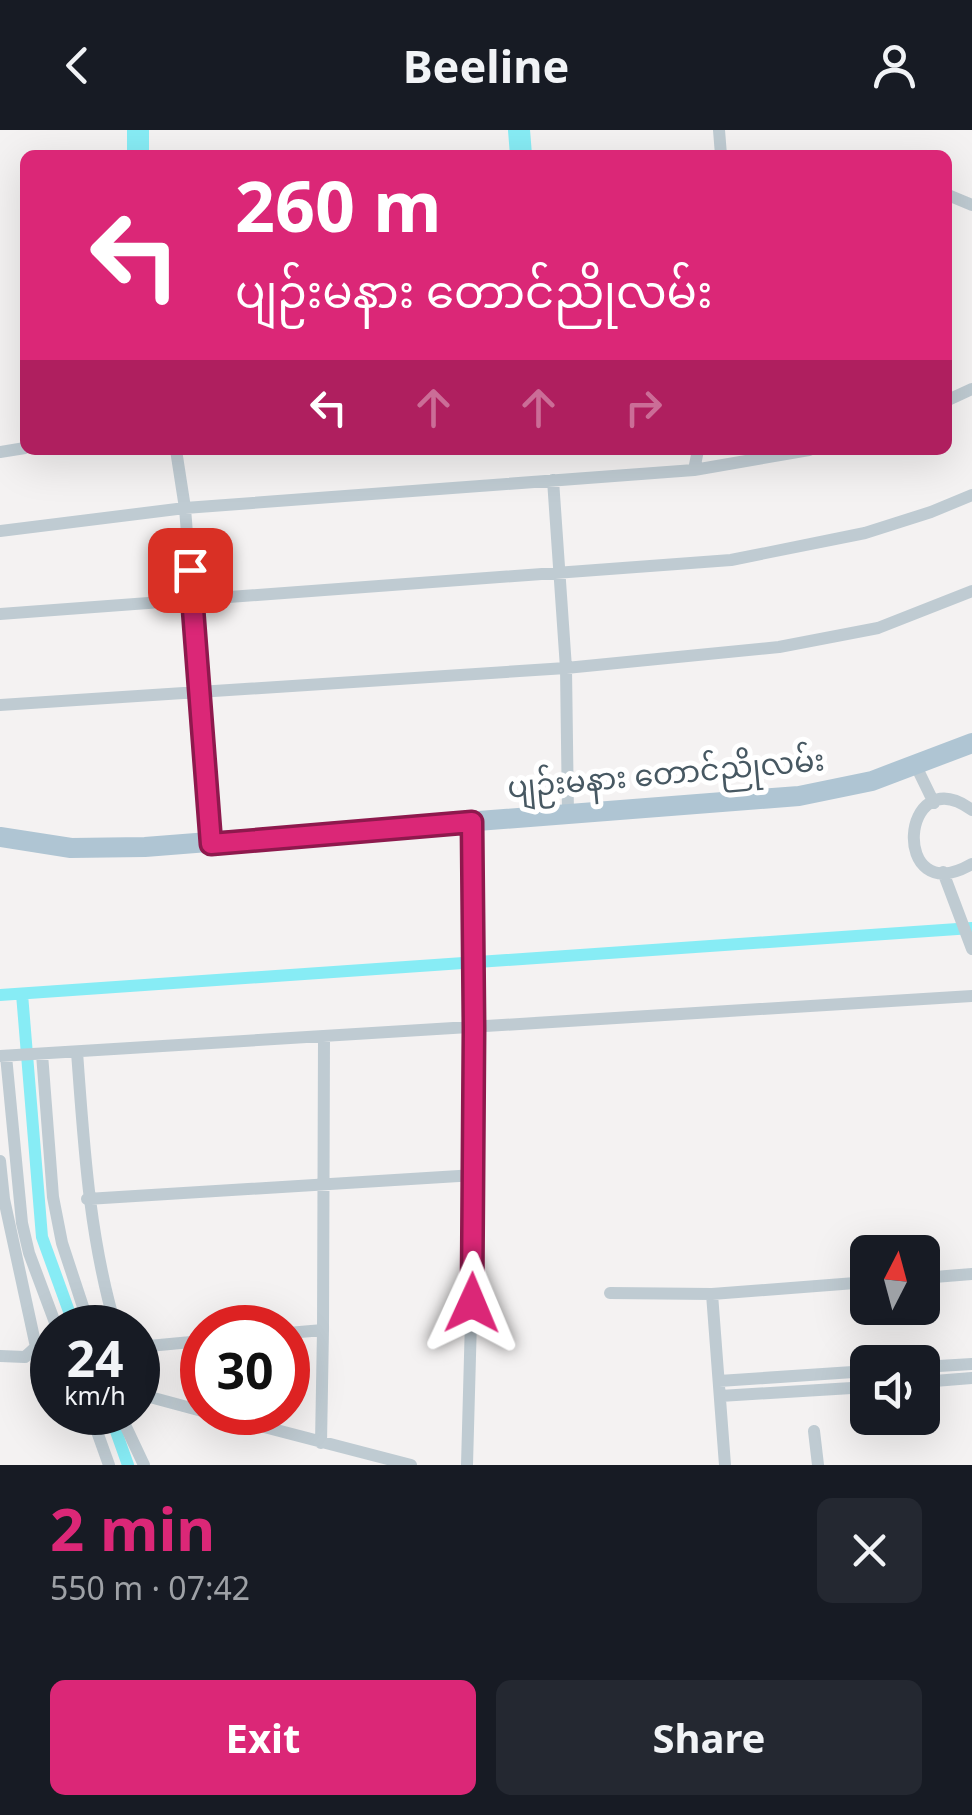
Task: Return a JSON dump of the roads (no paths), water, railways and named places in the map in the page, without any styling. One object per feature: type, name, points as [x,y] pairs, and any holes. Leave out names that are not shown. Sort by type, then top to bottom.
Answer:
[{"type":"main road","name":"ပျဉ်းမနား တောင်ညိုလမ်း","points":[[0,837],[70,848],[211,844],[799,796],[872,781],[972,743]]},
{"type":"street","points":[[177,455],[185,508],[211,844]]},
{"type":"street","points":[[694,470],[697,455]]},
{"type":"street","points":[[0,531],[185,508],[694,470],[780,455]]},
{"type":"street","points":[[553,480],[566,668],[568,816]]},
{"type":"street","points":[[0,614],[731,560],[902,522],[972,495]]},
{"type":"street","points":[[0,705],[566,668],[820,641],[878,628],[972,591]]},
{"type":"street","points":[[916,766],[934,802]]},
{"type":"street","points":[[972,810],[957,801],[934,802],[916,818],[912,841],[922,862],[943,872],[972,865]]},
{"type":"street","points":[[466,1465],[475,1175],[472,822]]},
{"type":"street","points":[[943,872],[970,944]]},
{"type":"street","points":[[47,1305],[28,1253],[22,1222],[8,1056],[972,996]]},
{"type":"street","points":[[320,1443],[324,1038]]},
{"type":"street","points":[[77,1052],[88,1199],[100,1275],[109,1305]]},
{"type":"street","points":[[38,1054],[53,1197],[62,1243],[82,1305]]},
{"type":"street","points":[[0,1161],[4,1199],[36,1347],[25,1357],[0,1356]]},
{"type":"street","points":[[88,1199],[475,1175]]},
{"type":"street","points":[[940,1277],[972,1274]]},
{"type":"street","points":[[610,1293],[712,1294],[850,1283]]},
{"type":"street","points":[[712,1294],[725,1465]]},
{"type":"street","points":[[310,1331],[323,1330]]},
{"type":"street","points":[[940,1369],[967,1371]]},
{"type":"street","points":[[940,1378],[967,1371]]},
{"type":"street","points":[[719,1381],[850,1372]]},
{"type":"street","points":[[838,1373],[840,1389]]},
{"type":"street","points":[[796,1376],[798,1391]]},
{"type":"street","points":[[720,1396],[850,1388]]},
{"type":"street","points":[[814,1431],[818,1465]]},
{"type":"street","points":[[98,1435],[109,1465]]},
{"type":"street","points":[[128,1435],[144,1465]]},
{"type":"street","points":[[290,1435],[410,1465]]},
{"type":"waterway","points":[[138,130],[138,150]]},
{"type":"waterway","points":[[519,130],[521,150]]},
{"type":"waterway","points":[[0,995],[972,928]]},
{"type":"waterway","points":[[22,994],[42,1237],[67,1305]]},
{"type":"waterway","points":[[117,1435],[128,1465]]}]
